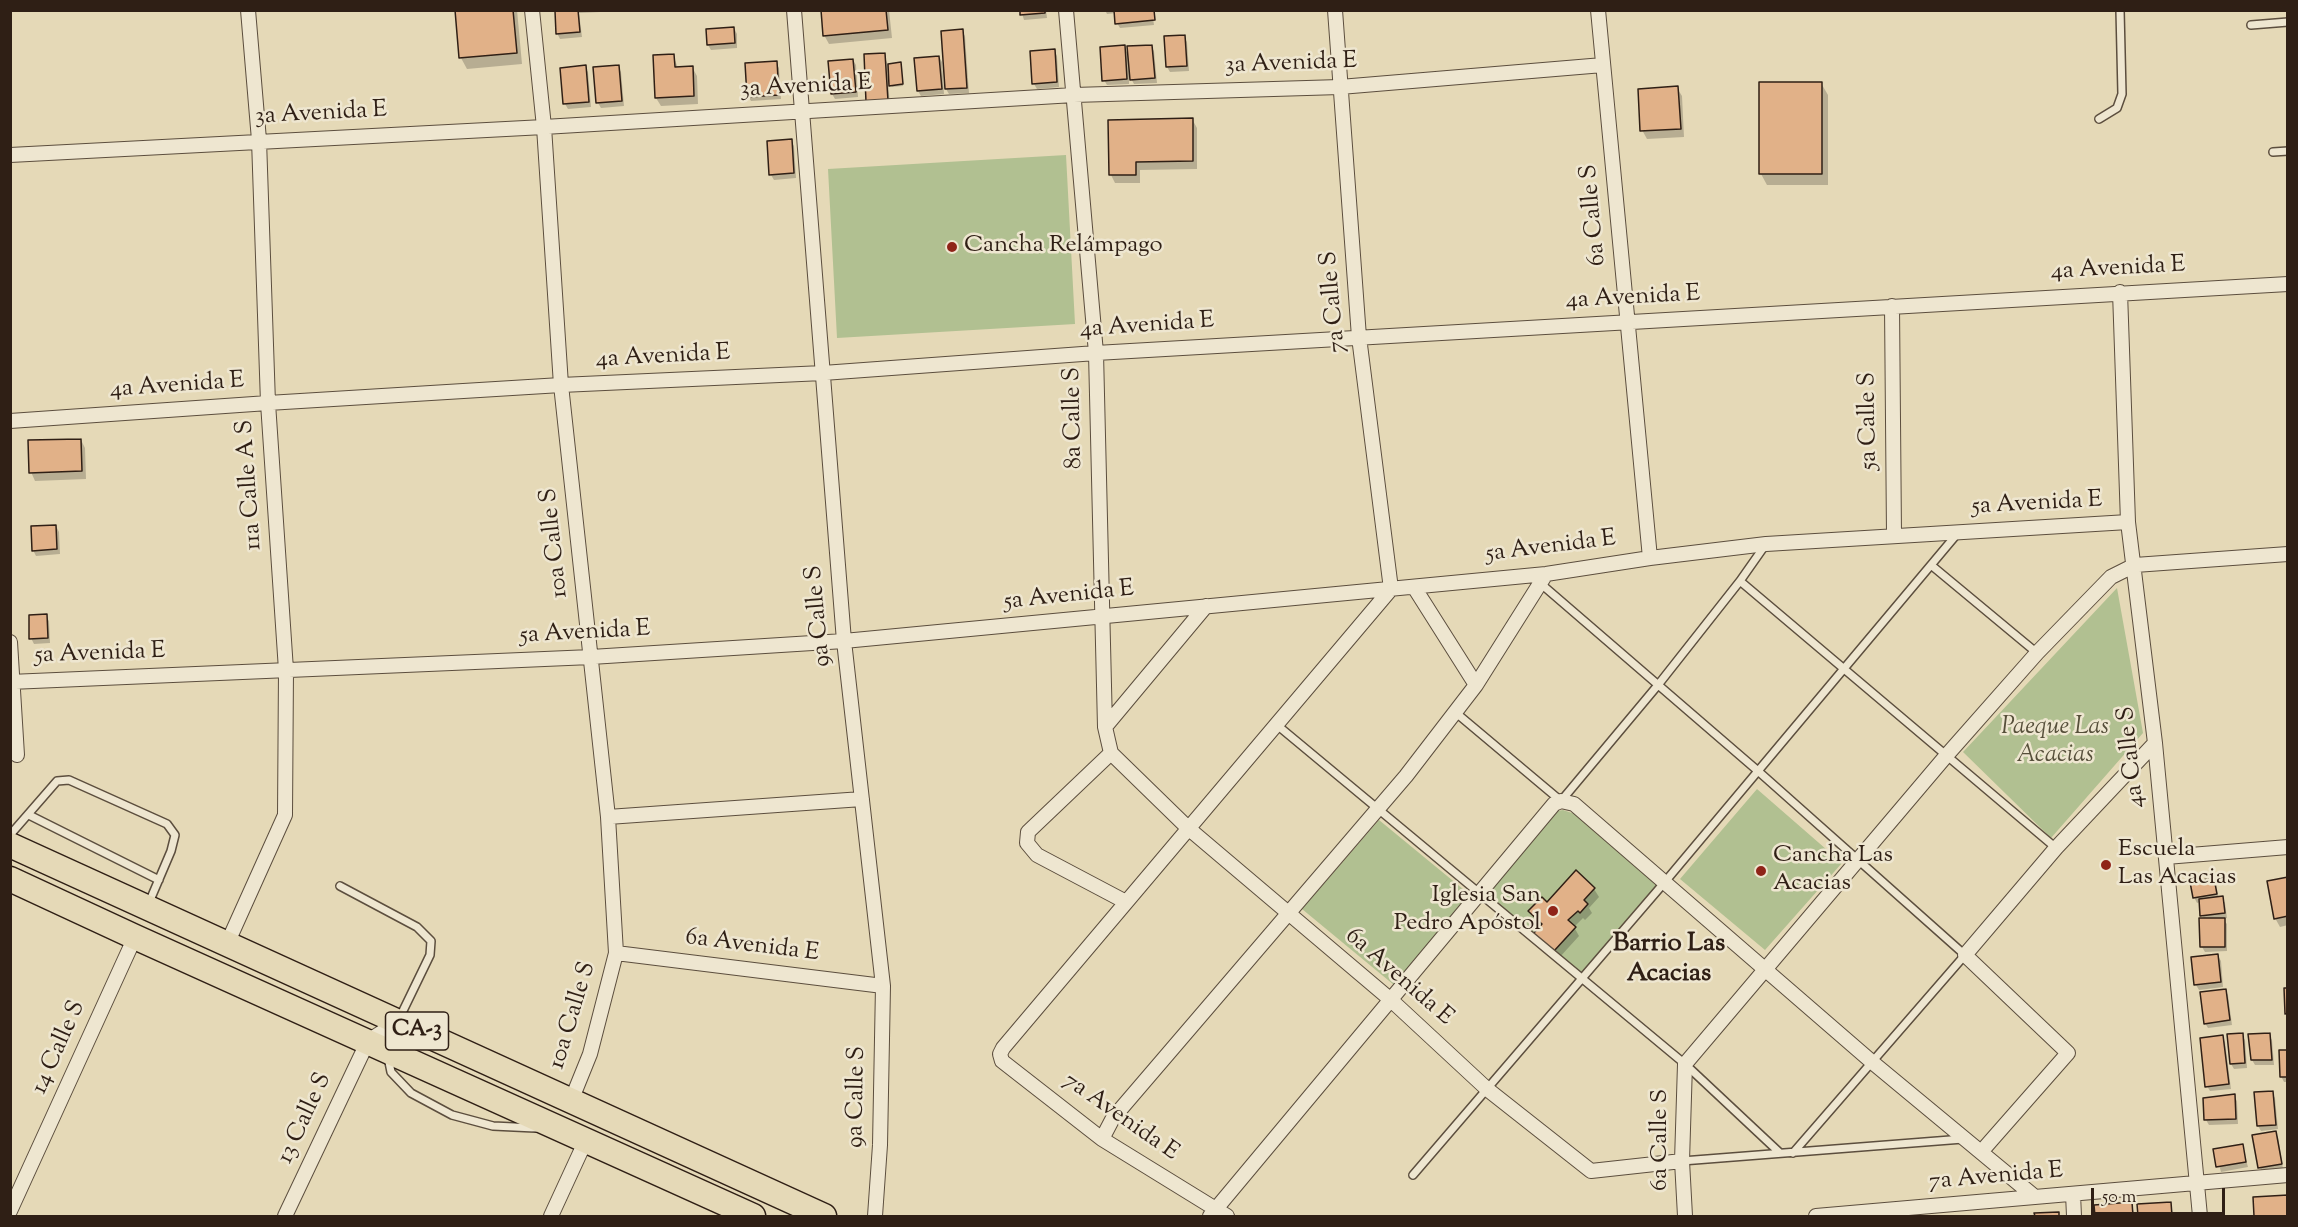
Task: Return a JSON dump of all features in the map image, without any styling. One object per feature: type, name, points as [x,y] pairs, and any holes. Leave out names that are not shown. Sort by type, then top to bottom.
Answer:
[{"type":"highway","name":"CA-3","points":[[10,845],[824,1216]]},
{"type":"highway","name":"CA-3","points":[[10,879],[753,1216]]},
{"type":"street","name":"11a Calle A S","points":[[227,944],[285,815],[286,670],[268,403],[259,140],[248,10]]},
{"type":"street","name":"10a Calle S","points":[[532,10],[544,127],[561,386],[608,817],[616,952],[590,1054],[571,1101]]},
{"type":"street","name":"9a Calle S","points":[[794,10],[844,641],[883,986],[880,1144],[874,1216]]},
{"type":"street","name":"8a Calle S","points":[[1066,10],[1096,353],[1105,726],[1111,753]]},
{"type":"street","name":"7a Calle S","points":[[1335,10],[1359,337],[1391,589]]},
{"type":"street","name":"6a Calle S","points":[[1598,10],[1650,558]]},
{"type":"street","name":"3a Avenida E","points":[[10,155],[259,140],[544,127],[1074,95],[1341,87],[1603,65]]},
{"type":"street","name":"4a Avenida E","points":[[10,422],[268,403],[823,373],[1359,337],[2288,284]]},
{"type":"street","name":"4a Calle S","points":[[2120,292],[2128,522],[2155,743],[2200,1216]]},
{"type":"street","name":"5a Calle S","points":[[1892,306],[1894,535]]},
{"type":"street","name":"5a Avenida E","points":[[11,682],[591,657],[844,641],[1391,589],[1543,579],[1650,558],[1766,544],[2128,522]]},
{"type":"street","points":[[1685,1064],[1946,756],[2037,653],[2111,577],[2135,565],[2288,554]]},
{"type":"street","points":[[1102,1138],[1113,1118],[1378,809],[1455,712],[1476,685],[1543,579]]},
{"type":"street","points":[[1414,587],[1476,685]]},
{"type":"street","points":[[1111,753],[1028,832],[1027,843],[1037,855],[1126,902],[1391,589]]},
{"type":"street","points":[[1105,726],[1206,606]]},
{"type":"street","points":[[10,642],[17,754]]},
{"type":"street","points":[[1981,1152],[2068,1053],[1965,955],[2055,848],[2155,743]]},
{"type":"street","name":"6a Avenida E","points":[[1111,753],[1188,828],[1391,1000],[1487,1089],[1591,1171],[1682,1161]]},
{"type":"street","points":[[608,817],[862,799]]},
{"type":"street","points":[[1218,1214],[1479,893],[1554,804],[1561,801],[1574,804],[1872,1062],[2035,1197]]},
{"type":"street","points":[[2166,856],[2288,847]]},
{"type":"street","name":"7a Avenida E","points":[[1126,902],[1000,1054],[1002,1060],[1102,1138],[1218,1214]]},
{"type":"street","name":"14 Calle S","points":[[10,1211],[135,937]]},
{"type":"street","name":"6a Avenida E","points":[[616,952],[883,986]]},
{"type":"street","points":[[377,1045],[398,1022]]},
{"type":"street","name":"13 Calle S","points":[[285,1216],[377,1045]]},
{"type":"street","name":"6a Calle S","points":[[1685,1064],[1682,1161],[1685,1216]]},
{"type":"street","points":[[551,1216],[586,1140]]},
{"type":"street","name":"7a Avenida E","points":[[1816,1216],[1940,1211],[2035,1197],[2288,1175]]},
{"type":"street","points":[[2073,1194],[2074,1216]]},
{"type":"lane","points":[[2099,119],[2117,108],[2122,94],[2120,10]]},
{"type":"lane","points":[[2251,25],[2288,22]]},
{"type":"lane","points":[[2273,152],[2288,151]]},
{"type":"lane","points":[[1413,1175],[1664,883],[1958,532]]},
{"type":"lane","points":[[1455,712],[1561,801],[1658,685],[1740,581],[1766,544]]},
{"type":"lane","points":[[1931,565],[2037,653]]},
{"type":"lane","points":[[1543,579],[1658,685],[1965,955],[1793,1153]]},
{"type":"lane","points":[[1740,581],[2055,848]]},
{"type":"lane","points":[[1277,725],[1685,1064],[1780,1153]]},
{"type":"lane","points":[[10,836],[57,782],[69,780],[167,824],[176,836],[147,907]]},
{"type":"lane","points":[[29,815],[159,880]]},
{"type":"lane","points":[[340,886],[417,927],[430,941],[430,955],[398,1022]]},
{"type":"lane","points":[[377,1045],[391,1072],[411,1093],[452,1115],[493,1126],[562,1129]]},
{"type":"lane","points":[[1682,1161],[1965,1139]]},
{"type":"green space","name":"Cancha Relámpago","points":[[1066,155],[1075,324],[837,338],[828,169]]},
{"type":"green space","name":"Paeque Las Acacias","points":[[2117,588],[2143,733],[2051,838],[1963,752]]},
{"type":"green space","name":"Cancha Las Acacias","points":[[1757,789],[1842,863],[1765,950],[1680,879]]},
{"type":"green space","points":[[1563,810],[1578,815],[1659,883],[1580,974],[1554,951],[1568,920],[1588,904],[1584,900],[1595,888],[1577,871],[1547,902],[1541,897],[1529,911],[1542,924],[1533,934],[1486,895],[1557,811]]},
{"type":"green space","points":[[1379,820],[1469,894],[1394,985],[1302,909]]},
{"type":"building","points":[[455,10],[513,10],[517,53],[459,58]]},
{"type":"building","points":[[578,10],[580,32],[556,34],[555,11]]},
{"type":"building","points":[[821,10],[886,10],[888,30],[823,36]]},
{"type":"building","points":[[1020,10],[1045,10],[1045,13],[1020,15]]},
{"type":"building","points":[[1114,10],[1154,10],[1155,20],[1115,24]]},
{"type":"building","points":[[734,27],[735,43],[707,45],[706,29]]},
{"type":"building","points":[[963,29],[967,88],[945,89],[941,31]]},
{"type":"building","points":[[1185,35],[1187,66],[1166,67],[1164,36]]},
{"type":"building","points":[[1125,45],[1127,79],[1102,81],[1100,47]]},
{"type":"building","points":[[1152,45],[1155,78],[1130,80],[1127,46]]},
{"type":"building","points":[[1055,49],[1057,82],[1032,84],[1030,51]]},
{"type":"building","points":[[885,53],[888,101],[866,102],[864,54]]},
{"type":"building","points":[[674,54],[675,67],[693,66],[694,96],[655,98],[653,55]]},
{"type":"building","points":[[939,56],[942,89],[917,91],[914,58]]},
{"type":"building","points":[[853,59],[856,92],[831,94],[828,61]]},
{"type":"building","points":[[777,61],[779,95],[747,97],[745,63]]},
{"type":"building","points":[[901,62],[903,84],[889,86],[888,64]]},
{"type":"building","points":[[586,65],[589,102],[563,104],[560,68]]},
{"type":"building","points":[[619,65],[622,101],[596,103],[593,67]]},
{"type":"building","points":[[1759,82],[1822,82],[1822,174],[1759,174]]},
{"type":"building","points":[[1678,86],[1681,129],[1640,131],[1638,89]]},
{"type":"building","points":[[1193,118],[1193,161],[1136,162],[1136,175],[1109,175],[1108,120]]},
{"type":"building","points":[[792,139],[794,173],[769,175],[767,141]]},
{"type":"building","points":[[81,439],[82,471],[29,473],[28,440]]},
{"type":"building","points":[[56,525],[57,549],[32,551],[31,526]]},
{"type":"building","points":[[47,614],[48,638],[29,639],[29,615]]},
{"type":"building","name":"Iglesia San Pedro Apóstol","points":[[1576,870],[1595,888],[1584,900],[1588,904],[1580,913],[1578,911],[1568,920],[1576,927],[1554,951],[1533,934],[1542,924],[1528,911],[1542,897],[1547,902]]},
{"type":"building","points":[[2288,877],[2288,916],[2274,919],[2267,881]]},
{"type":"building","points":[[2214,878],[2217,894],[2193,898],[2190,882]]},
{"type":"building","points":[[2223,896],[2225,913],[2200,916],[2199,899]]},
{"type":"building","points":[[2199,918],[2225,918],[2225,947],[2200,947]]},
{"type":"building","points":[[2218,954],[2221,982],[2194,985],[2191,957]]},
{"type":"building","points":[[2284,988],[2288,988],[2288,1013],[2285,1014]]},
{"type":"building","points":[[2226,989],[2230,1020],[2204,1024],[2200,992]]},
{"type":"building","points":[[2243,1033],[2245,1063],[2230,1064],[2227,1034]]},
{"type":"building","points":[[2270,1033],[2272,1060],[2251,1060],[2248,1034]]},
{"type":"building","points":[[2223,1035],[2229,1084],[2205,1087],[2200,1038]]},
{"type":"building","points":[[2279,1050],[2288,1050],[2288,1077],[2280,1077]]},
{"type":"building","points":[[2273,1091],[2276,1125],[2257,1126],[2254,1092]]},
{"type":"building","points":[[2235,1094],[2236,1119],[2204,1120],[2203,1098]]},
{"type":"building","points":[[2276,1131],[2282,1164],[2258,1168],[2252,1135]]},
{"type":"building","points":[[2243,1144],[2246,1162],[2216,1167],[2213,1149]]},
{"type":"building","points":[[2288,1195],[2288,1216],[2254,1216],[2253,1197]]},
{"type":"building","points":[[2132,1202],[2133,1216],[2095,1216],[2094,1205]]},
{"type":"building","points":[[2171,1202],[2172,1216],[2138,1216],[2137,1204]]},
{"type":"building","points":[[2059,1212],[2059,1216],[2035,1216],[2034,1213]]},
{"type":"place","name":"Cancha Relámpago","points":[[952,247]]},
{"type":"place","name":"Escuela Las Acacias","points":[[2106,865]]},
{"type":"place","name":"Cancha Las Acacias","points":[[1761,871]]},
{"type":"place","name":"Iglesia San Pedro Apóstol","points":[[1553,911]]},
{"type":"district","name":"Barrio Las Acacias","points":[[1669,961]]}]
